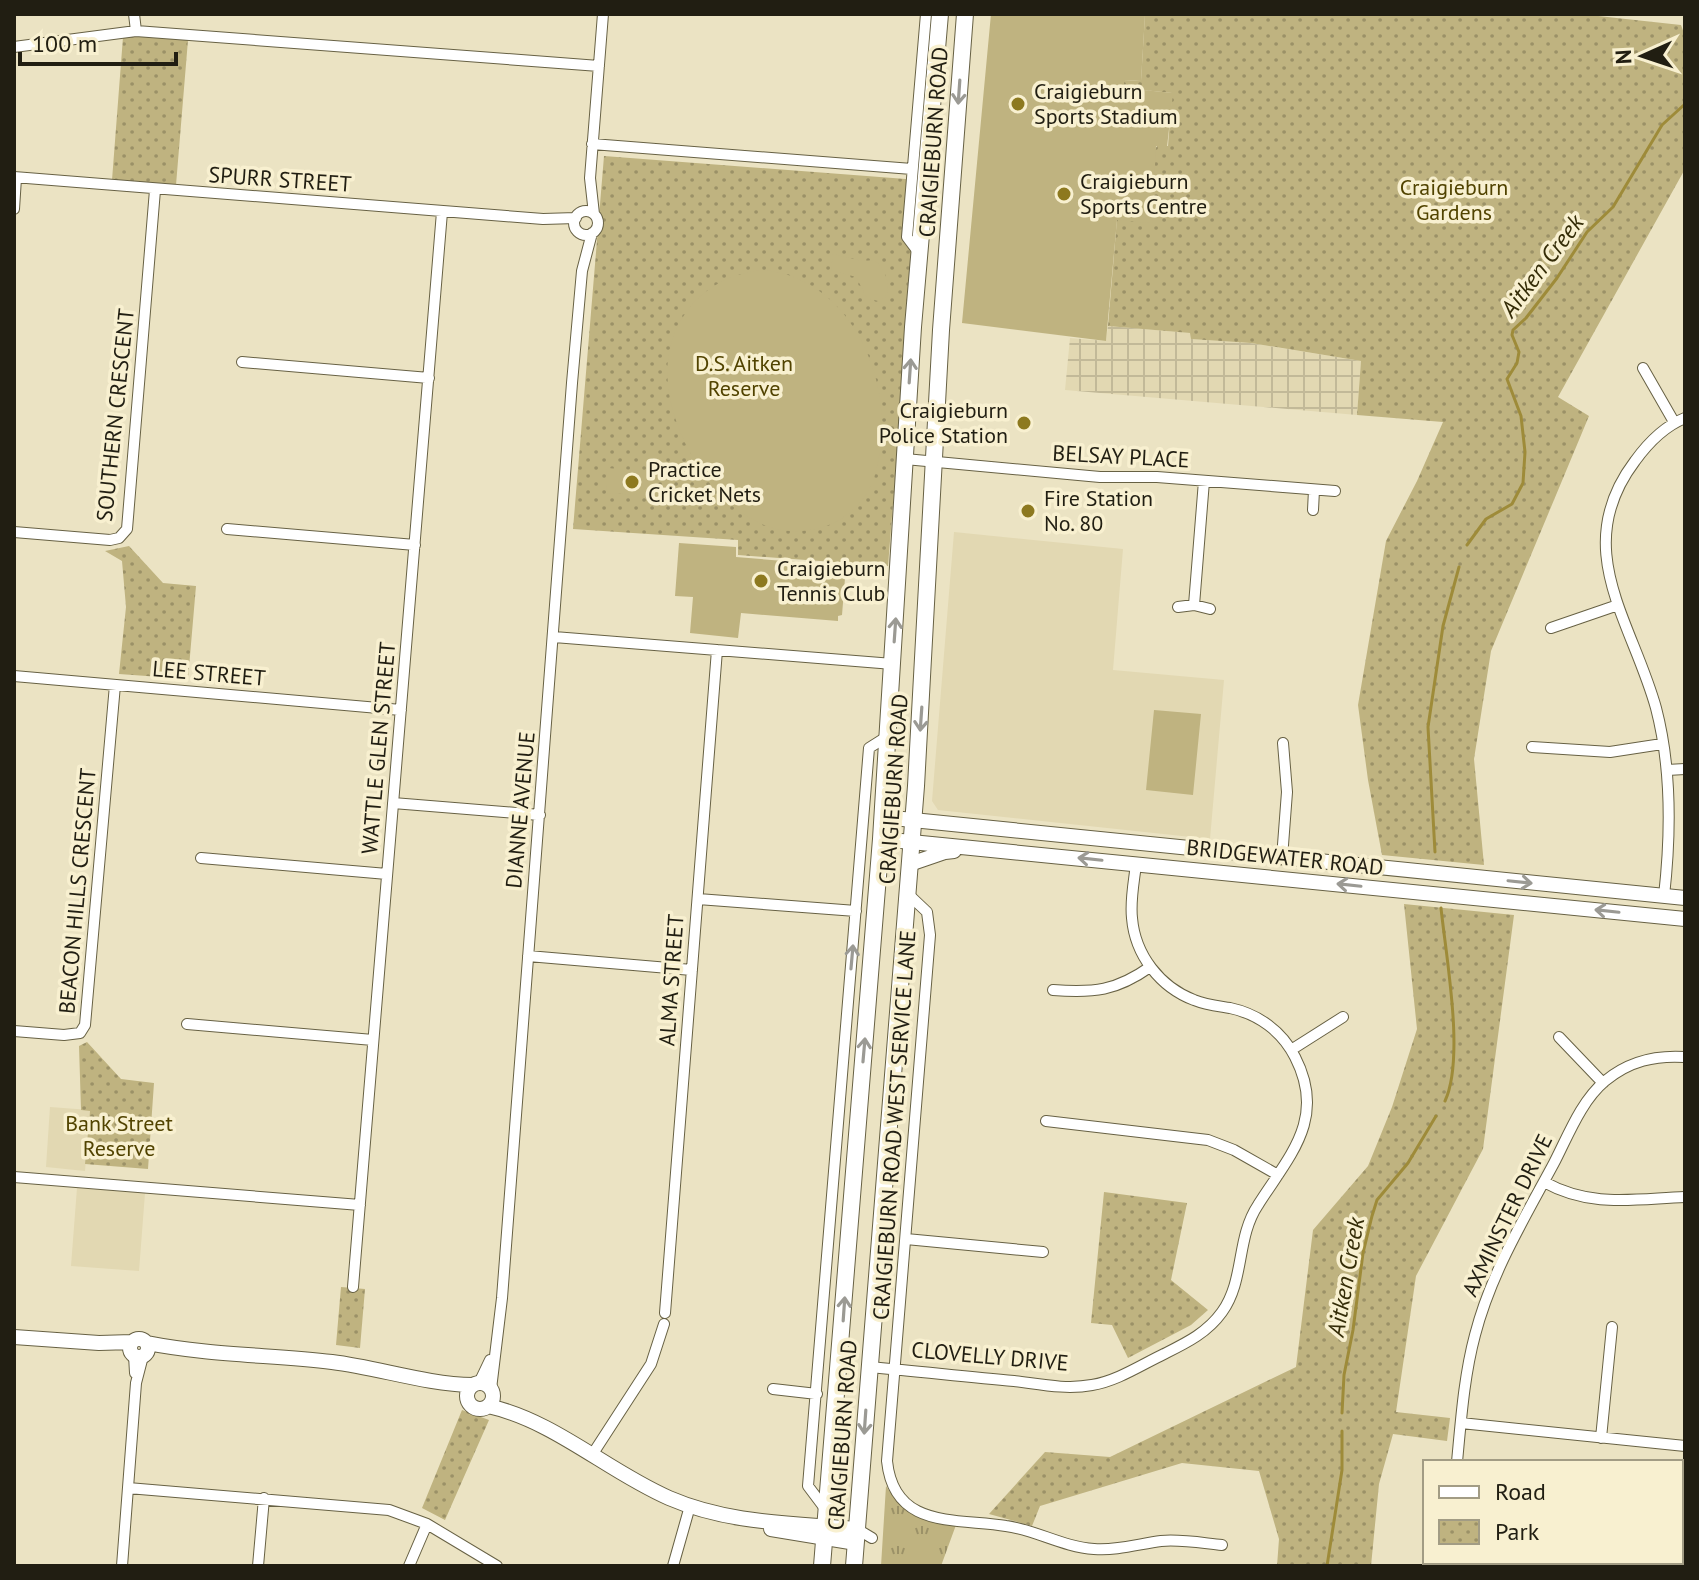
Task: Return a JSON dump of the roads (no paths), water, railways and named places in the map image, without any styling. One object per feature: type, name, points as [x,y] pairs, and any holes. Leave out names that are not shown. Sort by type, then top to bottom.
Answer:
[{"type":"main road","name":"CRAIGIEBURN ROAD","points":[[822,1566],[883,817],[919,253],[940,14]]},
{"type":"main road","name":"CRAIGIEBURN ROAD","points":[[854,1566],[910,864],[936,468],[942,314],[965,14]]},
{"type":"street","points":[[134,14],[136,31]]},
{"type":"street","name":"DIANNE AVENUE","points":[[582,271],[592,233],[598,224],[590,178],[603,14]]},
{"type":"street","name":"CRAIGIEBURN ROAD","points":[[919,253],[907,237],[926,14]]},
{"type":"street","points":[[14,47],[136,31],[599,66]]},
{"type":"street","points":[[592,144],[912,169]]},
{"type":"street","points":[[14,209],[15,178]]},
{"type":"street","name":"SPURR STREET","points":[[15,178],[578,222]]},
{"type":"street","name":"DIANNE AVENUE","points":[[484,1391],[495,1351],[502,1298],[582,271],[578,222],[590,178]]},
{"type":"street","name":"SOUTHERN CRESCENT","points":[[14,532],[110,540],[119,538],[127,529],[155,190]]},
{"type":"street","points":[[592,233],[578,222],[587,211],[594,214]]},
{"type":"street","name":"WATTLE GLEN STREET","points":[[353,1287],[442,212]]},
{"type":"street","points":[[242,362],[429,378]]},
{"type":"street","points":[[1643,368],[1680,420],[1645,447],[1623,476],[1611,505],[1605,536],[1606,565],[1656,709],[1667,770],[1669,824],[1664,896]]},
{"type":"street","name":"BELSAY PLACE","points":[[905,459],[936,468],[954,464],[1100,477],[1157,477],[1335,491]]},
{"type":"street","points":[[1194,605],[1204,481]]},
{"type":"street","points":[[1313,510],[1314,490]]},
{"type":"street","points":[[227,529],[415,545]]},
{"type":"street","points":[[1178,607],[1194,605],[1210,609]]},
{"type":"street","points":[[1551,628],[1618,605]]},
{"type":"street","points":[[554,637],[893,664]]},
{"type":"street","name":"ALMA STREET","points":[[592,1455],[651,1364],[665,1318],[717,650]]},
{"type":"street","name":"LEE STREET","points":[[14,676],[401,710]]},
{"type":"street","name":"BEACON HILLS CRESCENT","points":[[14,1031],[71,1036],[80,1033],[85,1025],[115,685]]},
{"type":"street","name":"CRAIGIEBURN ROAD","points":[[825,1525],[808,1486],[869,748],[888,736]]},
{"type":"street","points":[[1282,858],[1287,792],[1283,743]]},
{"type":"street","points":[[1532,747],[1610,752],[1662,744]]},
{"type":"street","points":[[1667,770],[1685,769]]},
{"type":"street","points":[[393,803],[540,815]]},
{"type":"street","name":"BRIDGEWATER ROAD","points":[[883,817],[1685,898]]},
{"type":"street","points":[[910,864],[945,852],[987,848],[989,828]]},
{"type":"street","name":"BRIDGEWATER ROAD","points":[[881,839],[1685,919]]},
{"type":"street","name":"CLOVELLY DRIVE","points":[[869,1367],[1082,1387],[1114,1379],[1167,1353],[1206,1330],[1227,1304],[1235,1285],[1246,1227],[1256,1206],[1299,1144],[1306,1114],[1305,1082],[1291,1050],[1275,1030],[1240,1011],[1192,1000],[1173,989],[1150,967],[1139,947],[1132,921],[1137,844]]},
{"type":"street","points":[[201,858],[387,874]]},
{"type":"street","points":[[1432,873],[1456,886],[1454,891],[1443,895]]},
{"type":"street","points":[[1485,878],[1476,883],[1474,889],[1526,903]]},
{"type":"street","name":"CRAIGIEBURN ROAD WEST SERVICE LANE","points":[[907,892],[927,912],[930,935],[887,1461],[889,1479],[910,1508],[921,1514],[946,1520],[1009,1526],[1070,1546],[1097,1550],[1165,1541],[1222,1545]]},
{"type":"street","points":[[698,899],[856,911]]},
{"type":"street","points":[[528,956],[692,970]]},
{"type":"street","points":[[1053,990],[1087,992],[1110,989],[1150,967]]},
{"type":"street","points":[[1291,1050],[1343,1017]]},
{"type":"street","points":[[187,1024],[373,1040]]},
{"type":"street","points":[[1559,1037],[1603,1083]]},
{"type":"street","name":"AXMINSTER DRIVE","points":[[1457,1460],[1469,1358],[1481,1313],[1501,1262],[1584,1107],[1603,1083],[1628,1066],[1643,1060],[1685,1057]]},
{"type":"street","points":[[1046,1121],[1208,1140],[1234,1150],[1278,1175]]},
{"type":"street","points":[[14,1177],[360,1205]]},
{"type":"street","points":[[833,1202],[854,1180]]},
{"type":"street","points":[[1544,1182],[1564,1193],[1585,1199],[1685,1197]]},
{"type":"street","points":[[906,1239],[1043,1252]]},
{"type":"street","points":[[1601,1438],[1612,1327]]},
{"type":"street","points":[[14,1337],[99,1343],[139,1350],[176,1349],[334,1362],[484,1391],[653,1491],[690,1506],[740,1519],[825,1525],[856,1536]]},
{"type":"street","points":[[122,1566],[139,1350]]},
{"type":"street","points":[[431,1382],[476,1409],[484,1391]]},
{"type":"street","points":[[773,1389],[817,1394]]},
{"type":"street","points":[[1461,1423],[1685,1446]]},
{"type":"street","points":[[128,1488],[380,1508],[427,1524],[497,1566]]},
{"type":"street","points":[[258,1566],[264,1498]]},
{"type":"street","points":[[673,1566],[690,1506]]},
{"type":"street","points":[[409,1566],[427,1524]]},
{"type":"waterway","name":"Aitken Creek","points":[[1467,545],[1486,519],[1512,504],[1523,483],[1525,452],[1521,416],[1507,379],[1517,363],[1519,352],[1513,330],[1557,278],[1587,232],[1613,207],[1662,125],[1685,104]]},
{"type":"waterway","name":"Aitken Creek","points":[[1435,852],[1428,727],[1443,626],[1459,567]]},
{"type":"waterway","name":"Aitken Creek","points":[[1441,908],[1454,1034],[1454,1060],[1445,1101]]},
{"type":"waterway","name":"Aitken Creek","points":[[1342,1413],[1344,1375],[1363,1253],[1377,1200],[1408,1163],[1436,1116]]},
{"type":"waterway","name":"Aitken Creek","points":[[1327,1566],[1342,1470],[1342,1431]]},
{"type":"place","name":"Craigieburn Sports Stadium","points":[[1018,104]]},
{"type":"place","name":"Craigieburn Sports Centre","points":[[1064,194]]},
{"type":"place","name":"Craigieburn Police Station","points":[[1024,423]]},
{"type":"place","name":"Practice Cricket Nets","points":[[632,482]]},
{"type":"place","name":"Fire Station No. 80","points":[[1028,511]]},
{"type":"place","name":"Craigieburn Tennis Club","points":[[761,581]]},
{"type":"park label","name":"Craigieburn Gardens","points":[[1454,200]]},
{"type":"park label","name":"D.S. Aitken Reserve","points":[[744,376]]},
{"type":"park label","name":"Bank Street Reserve","points":[[119,1136]]}]
